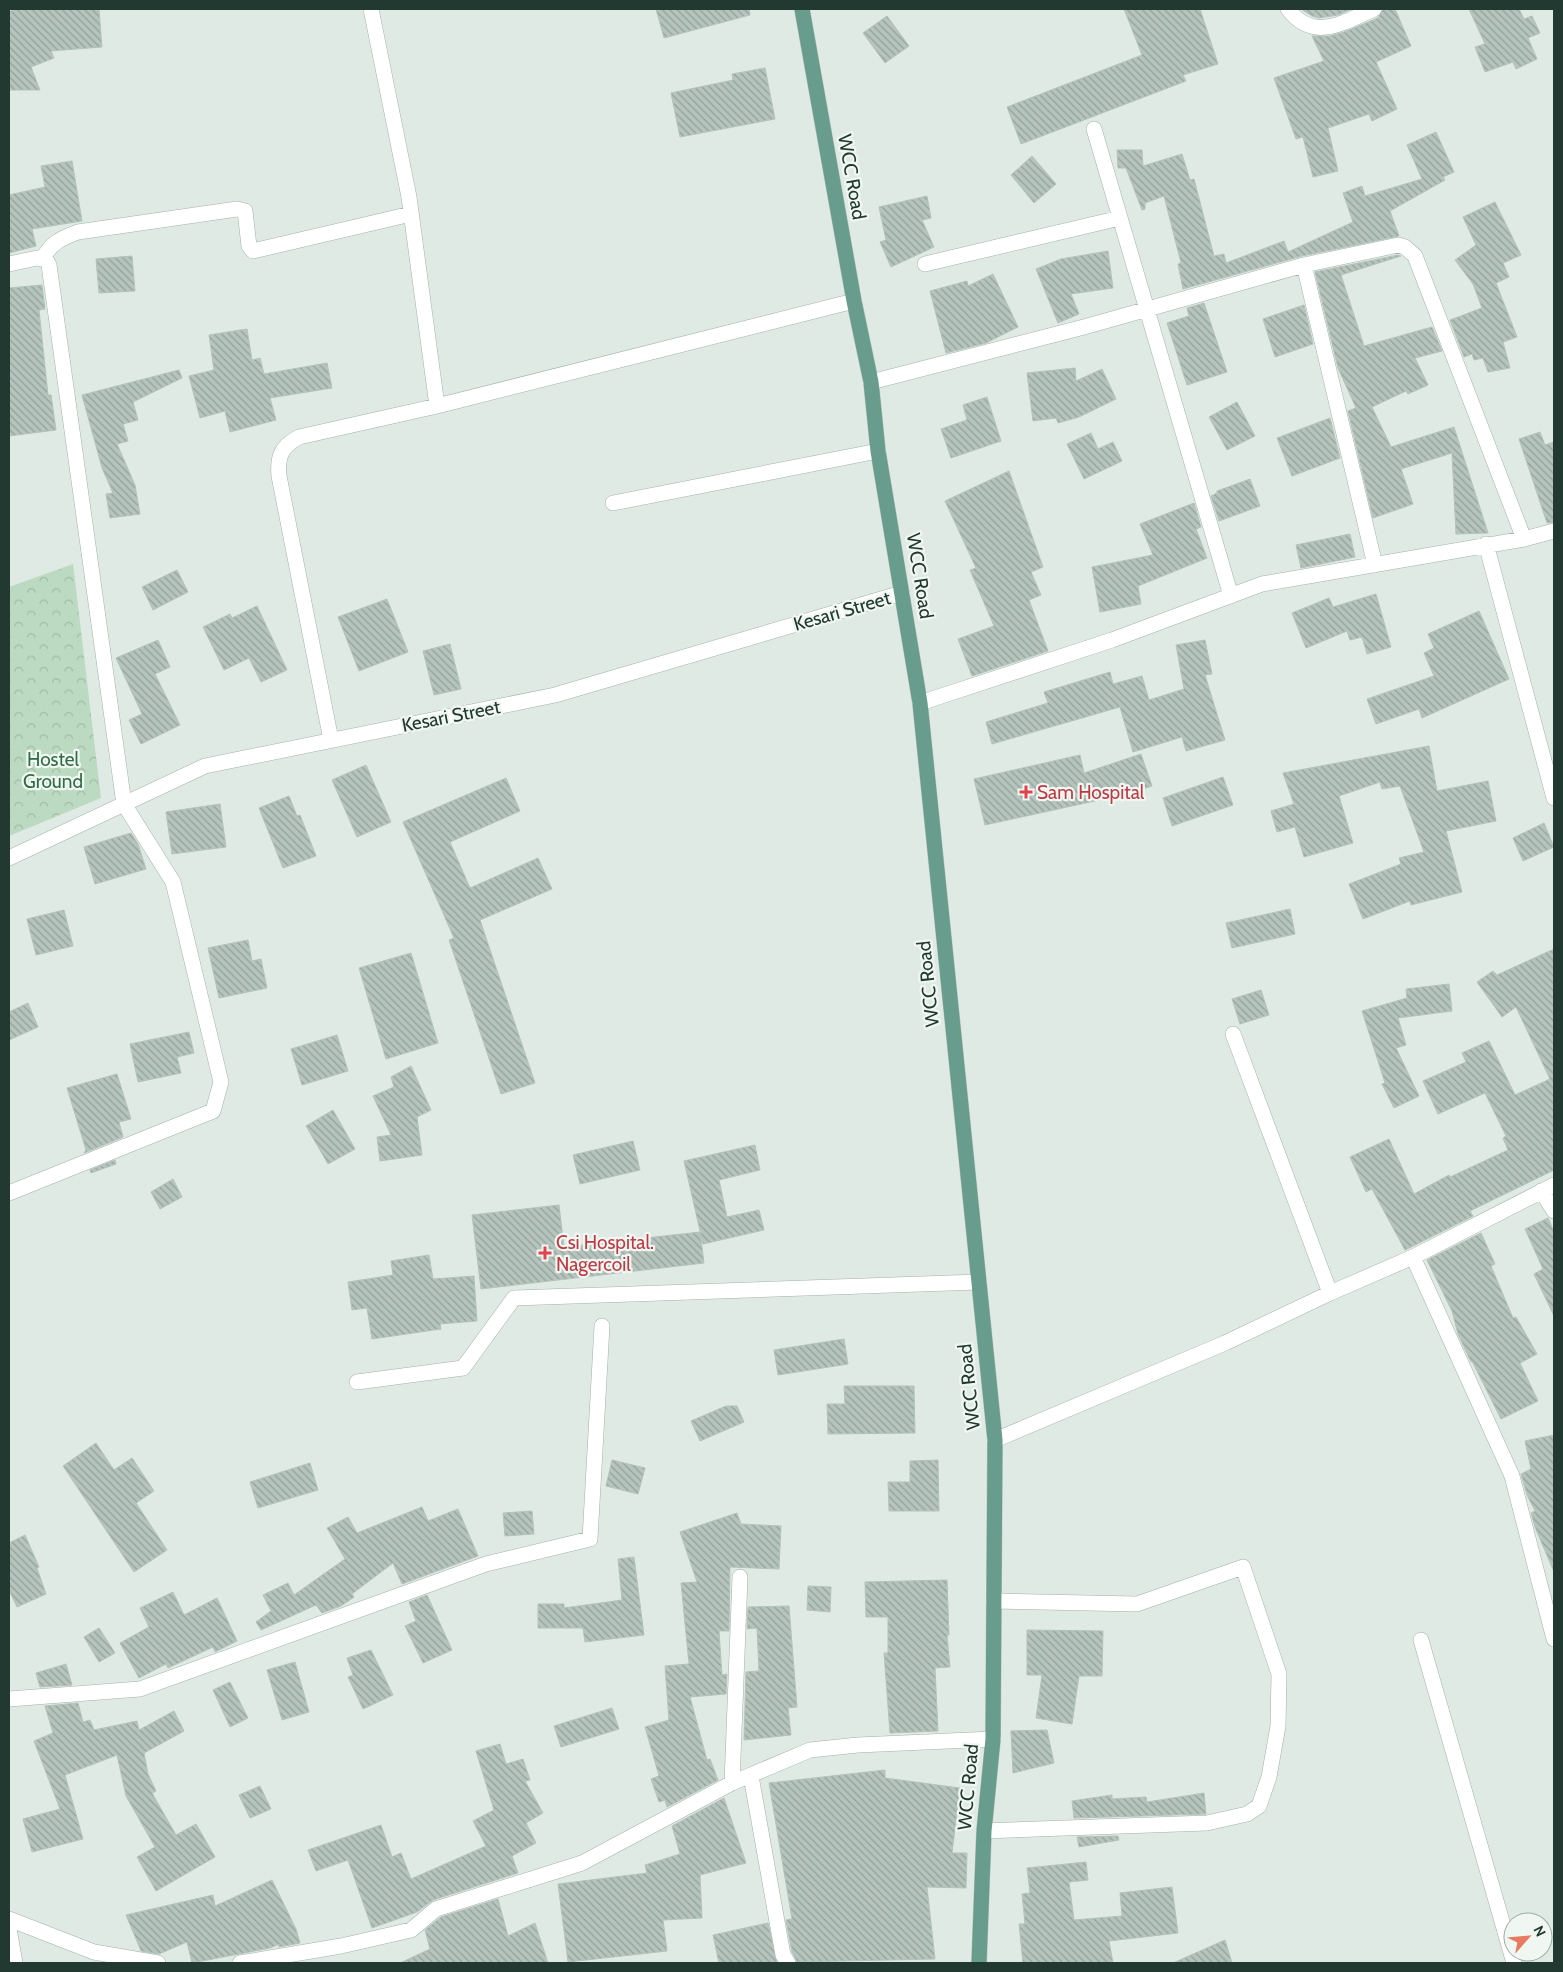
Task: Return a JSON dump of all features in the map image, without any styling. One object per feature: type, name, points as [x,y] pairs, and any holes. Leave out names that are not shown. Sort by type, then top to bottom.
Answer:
[{"type":"main road","name":"WCC Road","points":[[802,9],[854,301],[871,382],[878,451],[920,704],[995,1440],[993,1739],[984,1831],[979,1963]]},
{"type":"street","points":[[371,9],[411,214],[437,406]]},
{"type":"street","points":[[1288,9],[1295,18],[1314,27],[1330,28],[1374,9]]},
{"type":"street","points":[[1094,129],[1231,596]]},
{"type":"street","points":[[43,259],[60,239],[78,232],[237,209],[245,211],[249,246],[253,251],[411,214]]},
{"type":"street","points":[[925,264],[1120,218]]},
{"type":"street","points":[[871,382],[1304,265],[1398,245],[1405,247],[1415,256],[1524,539]]},
{"type":"street","points":[[9,264],[43,259],[50,265],[124,804],[173,882],[221,1082],[213,1111],[9,1193]]},
{"type":"street","points":[[1304,265],[1376,565]]},
{"type":"street","points":[[331,740],[279,476],[278,463],[281,452],[286,444],[299,436],[437,406],[854,301]]},
{"type":"street","points":[[613,502],[878,451]]},
{"type":"street","points":[[920,704],[1112,640],[1262,584],[1486,544],[1524,539],[1554,531]]},
{"type":"street","points":[[1486,544],[1554,798]]},
{"type":"street","name":"Kesari Street","points":[[9,858],[205,766],[555,695],[902,593]]},
{"type":"street","points":[[1233,1034],[1330,1293]]},
{"type":"street","points":[[995,1440],[1225,1343],[1330,1293],[1413,1257],[1548,1188],[1554,1211]]},
{"type":"street","points":[[1413,1257],[1512,1476],[1554,1640]]},
{"type":"street","points":[[357,1382],[463,1368],[514,1298],[979,1282]]},
{"type":"street","points":[[9,1698],[140,1689],[486,1564],[590,1539],[602,1326]]},
{"type":"street","points":[[984,1831],[1207,1823],[1247,1814],[1259,1806],[1270,1777],[1278,1726],[1279,1674],[1243,1567],[1138,1604],[994,1601]]},
{"type":"street","points":[[732,1783],[740,1577]]},
{"type":"street","points":[[1421,1640],[1514,1963]]},
{"type":"street","points":[[240,1963],[341,1946],[411,1930],[436,1909],[582,1863],[732,1783],[810,1750],[858,1745],[993,1739]]},
{"type":"street","points":[[751,1776],[783,1955],[788,1963]]},
{"type":"street","points":[[9,1919],[94,1952],[158,1963]]},
{"type":"street","points":[[9,1929],[15,1963]]},
{"type":"green space","name":"Hostel Ground","points":[[73,564],[101,798],[9,836],[9,587]]},
{"type":"building","points":[[16,9],[99,9],[102,47],[51,51],[54,58],[31,67],[40,90],[9,90],[9,12]]},
{"type":"building","points":[[656,9],[749,9],[750,15],[664,38]]},
{"type":"building","points":[[1124,9],[1200,9],[1218,64],[1183,75],[1186,81],[1021,144],[1007,107],[1142,55]]},
{"type":"building","points":[[1301,9],[1352,9],[1338,15],[1319,18]]},
{"type":"building","points":[[1383,9],[1395,9],[1411,46],[1376,62],[1397,109],[1372,121],[1369,114],[1328,128],[1338,171],[1313,177],[1303,137],[1296,139],[1274,78],[1324,61],[1312,36],[1330,36],[1344,32],[1378,18]]},
{"type":"building","points":[[1469,9],[1519,9],[1524,19],[1532,16],[1540,33],[1528,38],[1537,59],[1516,69],[1513,62],[1485,72],[1475,47],[1485,44]]},
{"type":"building","points":[[887,16],[909,46],[885,63],[863,33]]},
{"type":"building","points":[[765,68],[775,119],[680,137],[671,93],[733,80],[732,74]]},
{"type":"building","points":[[1436,132],[1454,172],[1443,177],[1445,180],[1390,211],[1399,236],[1302,256],[1183,289],[1178,264],[1181,263],[1164,196],[1145,203],[1145,209],[1142,210],[1126,168],[1118,168],[1117,150],[1142,150],[1143,166],[1182,154],[1190,180],[1194,179],[1214,256],[1224,254],[1226,263],[1284,241],[1288,252],[1353,222],[1343,193],[1362,186],[1365,196],[1422,179],[1407,145]]},
{"type":"building","points":[[1032,156],[1056,184],[1034,203],[1011,175]]},
{"type":"building","points":[[72,161],[82,221],[32,229],[36,246],[9,253],[9,195],[45,187],[41,166]]},
{"type":"building","points":[[927,196],[931,218],[922,220],[934,247],[891,267],[880,242],[886,240],[879,207]]},
{"type":"building","points":[[1495,202],[1521,255],[1503,263],[1509,277],[1496,283],[1517,337],[1503,342],[1510,368],[1488,372],[1483,358],[1474,360],[1472,354],[1464,357],[1450,320],[1482,308],[1473,284],[1455,260],[1476,245],[1463,217]]},
{"type":"building","points":[[1108,251],[1113,288],[1071,294],[1079,314],[1058,323],[1036,269],[1061,259]]},
{"type":"building","points":[[1398,255],[1401,256],[1341,275],[1364,346],[1432,327],[1442,351],[1415,358],[1428,385],[1408,394],[1406,391],[1372,407],[1391,447],[1454,427],[1488,533],[1456,534],[1452,453],[1401,469],[1413,504],[1373,518],[1348,411],[1356,408],[1338,368],[1315,272]]},
{"type":"building","points":[[132,256],[135,291],[99,293],[96,259]]},
{"type":"building","points":[[993,274],[1018,327],[986,343],[946,353],[930,291],[967,281],[968,286]]},
{"type":"building","points":[[42,285],[45,309],[39,310],[48,395],[51,395],[56,430],[9,436],[9,288]]},
{"type":"building","points":[[1204,303],[1227,372],[1187,385],[1167,323],[1189,316],[1187,308]]},
{"type":"building","points":[[1304,305],[1313,344],[1275,357],[1263,319]]},
{"type":"building","points":[[247,329],[252,360],[260,358],[264,374],[327,363],[332,388],[270,398],[276,420],[230,432],[225,411],[200,418],[189,376],[214,370],[209,335]]},
{"type":"building","points":[[1075,368],[1076,381],[1102,369],[1116,399],[1079,417],[1058,423],[1056,418],[1033,421],[1027,373]]},
{"type":"building","points":[[179,370],[182,378],[133,402],[138,420],[123,424],[128,441],[117,444],[135,485],[140,514],[110,518],[106,494],[113,493],[102,468],[82,395]]},
{"type":"building","points":[[987,397],[1001,441],[951,458],[941,429],[967,420],[963,405]]},
{"type":"building","points":[[1237,402],[1255,436],[1227,450],[1209,417]]},
{"type":"building","points":[[1330,418],[1340,458],[1292,476],[1277,438]]},
{"type":"building","points":[[1540,432],[1545,445],[1554,442],[1554,522],[1547,523],[1519,439]]},
{"type":"building","points":[[1091,433],[1098,449],[1113,442],[1122,461],[1084,479],[1067,444]]},
{"type":"building","points":[[1009,471],[1043,567],[1031,572],[1041,595],[1029,600],[1048,651],[972,676],[958,639],[994,626],[970,570],[976,568],[945,501]]},
{"type":"building","points":[[1250,479],[1260,506],[1219,521],[1211,496],[1217,493],[1217,491]]},
{"type":"building","points":[[1194,503],[1201,527],[1196,529],[1207,558],[1138,586],[1141,604],[1100,612],[1092,567],[1153,555],[1140,524]]},
{"type":"building","points":[[1350,534],[1355,557],[1301,568],[1296,545]]},
{"type":"building","points":[[177,570],[188,592],[153,610],[142,587]]},
{"type":"building","points":[[1376,594],[1391,647],[1367,654],[1362,637],[1350,640],[1347,631],[1306,648],[1292,613],[1329,598],[1333,607]]},
{"type":"building","points":[[387,599],[408,652],[359,671],[338,617]]},
{"type":"building","points":[[257,606],[287,670],[261,682],[249,658],[224,670],[203,627],[230,614],[232,618]]},
{"type":"building","points":[[1479,611],[1509,679],[1422,718],[1419,709],[1376,724],[1367,699],[1434,676],[1424,653],[1434,648],[1428,634]]},
{"type":"building","points":[[158,640],[170,667],[155,674],[180,725],[141,744],[129,720],[142,714],[116,658]]},
{"type":"building","points":[[1205,640],[1212,674],[1205,675],[1225,740],[1186,751],[1182,737],[1133,752],[1120,707],[992,744],[986,722],[1048,703],[1044,692],[1110,672],[1113,684],[1142,676],[1149,700],[1184,689],[1176,645]]},
{"type":"building","points":[[450,644],[461,689],[434,695],[423,651]]},
{"type":"building","points":[[1429,746],[1437,791],[1488,781],[1496,821],[1446,831],[1462,892],[1411,905],[1410,901],[1363,919],[1349,884],[1401,864],[1399,858],[1424,852],[1400,786],[1382,789],[1380,782],[1339,796],[1353,843],[1304,857],[1295,827],[1277,832],[1271,811],[1294,804],[1283,773]]},
{"type":"building","points":[[1141,754],[1152,786],[1105,801],[1104,799],[985,825],[974,779],[1080,755],[1084,773]]},
{"type":"building","points":[[366,765],[391,822],[357,837],[332,780]]},
{"type":"building","points":[[1223,777],[1233,805],[1172,826],[1163,798]]},
{"type":"building","points":[[506,778],[520,811],[450,842],[470,888],[538,858],[552,889],[480,920],[535,1083],[501,1094],[449,940],[454,938],[403,822]]},
{"type":"building","points":[[289,796],[297,816],[300,815],[316,856],[283,868],[259,808]]},
{"type":"building","points":[[220,804],[226,847],[172,854],[166,812]]},
{"type":"building","points":[[1544,823],[1554,847],[1523,861],[1513,838]]},
{"type":"building","points":[[131,833],[138,844],[146,869],[95,884],[84,847]]},
{"type":"building","points":[[1290,909],[1295,934],[1232,948],[1226,923]]},
{"type":"building","points":[[64,910],[73,946],[36,955],[27,919]]},
{"type":"building","points":[[248,940],[252,961],[261,959],[267,988],[219,998],[208,948]]},
{"type":"building","points":[[1554,949],[1554,1170],[1470,1211],[1473,1216],[1405,1250],[1372,1189],[1366,1192],[1350,1157],[1389,1139],[1414,1194],[1449,1175],[1450,1177],[1508,1150],[1503,1138],[1506,1136],[1485,1093],[1438,1114],[1423,1081],[1466,1062],[1462,1053],[1489,1041],[1515,1095],[1550,1079],[1516,1007],[1502,1017],[1477,982],[1493,971],[1497,975]]},
{"type":"building","points":[[411,953],[438,1043],[386,1059],[359,968]]},
{"type":"building","points":[[1449,984],[1452,1011],[1398,1018],[1406,1045],[1396,1048],[1419,1096],[1394,1108],[1382,1084],[1385,1083],[1362,1011],[1407,998],[1406,989]]},
{"type":"building","points":[[1261,990],[1269,1015],[1240,1024],[1232,999]]},
{"type":"building","points":[[28,1003],[38,1027],[9,1040],[9,1012]]},
{"type":"building","points":[[189,1032],[194,1053],[177,1057],[181,1073],[138,1082],[130,1044]]},
{"type":"building","points":[[337,1035],[348,1071],[302,1085],[291,1049]]},
{"type":"building","points":[[411,1066],[431,1110],[417,1117],[422,1155],[380,1161],[377,1137],[391,1135],[373,1096],[394,1087],[391,1077]]},
{"type":"building","points":[[117,1074],[131,1119],[119,1122],[123,1137],[84,1153],[86,1150],[67,1088]]},
{"type":"building","points":[[333,1110],[355,1149],[328,1164],[306,1126]]},
{"type":"building","points":[[633,1141],[640,1170],[580,1184],[573,1155]]},
{"type":"building","points":[[755,1145],[760,1170],[719,1180],[727,1217],[759,1210],[764,1230],[703,1244],[684,1161]]},
{"type":"building","points":[[115,1160],[116,1164],[91,1173],[90,1170]]},
{"type":"building","points":[[173,1179],[182,1197],[160,1209],[151,1192]]},
{"type":"building","points":[[559,1205],[564,1247],[700,1232],[704,1263],[481,1289],[472,1215]]},
{"type":"building","points":[[1548,1218],[1554,1232],[1554,1316],[1534,1274],[1543,1269],[1525,1229]]},
{"type":"building","points":[[1481,1233],[1495,1264],[1491,1266],[1513,1318],[1516,1317],[1537,1354],[1520,1363],[1538,1401],[1501,1419],[1471,1362],[1458,1334],[1452,1311],[1427,1260]]},
{"type":"building","points":[[429,1255],[433,1279],[474,1276],[477,1321],[440,1324],[441,1329],[372,1339],[367,1308],[352,1310],[348,1282],[393,1275],[391,1261]]},
{"type":"building","points":[[844,1339],[848,1364],[778,1375],[774,1350]]},
{"type":"building","points":[[844,1386],[914,1386],[915,1433],[828,1434],[827,1404],[845,1404]]},
{"type":"building","points":[[726,1406],[737,1406],[744,1422],[700,1441],[691,1421]]},
{"type":"building","points":[[1554,1435],[1554,1572],[1535,1527],[1531,1513],[1535,1511],[1527,1495],[1521,1474],[1531,1469],[1525,1441]]},
{"type":"building","points":[[96,1443],[114,1470],[132,1458],[154,1491],[136,1503],[167,1550],[134,1572],[63,1466]]},
{"type":"building","points":[[612,1460],[645,1468],[638,1494],[606,1486]]},
{"type":"building","points":[[938,1460],[939,1511],[889,1511],[888,1482],[910,1482],[910,1461]]},
{"type":"building","points":[[310,1463],[318,1490],[258,1508],[250,1482]]},
{"type":"building","points":[[422,1507],[428,1521],[458,1509],[478,1556],[402,1584],[393,1563],[352,1594],[354,1597],[341,1606],[322,1613],[316,1605],[261,1630],[256,1622],[271,1611],[263,1595],[288,1583],[294,1595],[345,1559],[327,1528],[348,1517],[357,1533]]},
{"type":"building","points":[[532,1511],[534,1534],[505,1536],[503,1513]]},
{"type":"building","points":[[737,1513],[741,1524],[781,1526],[779,1569],[730,1567],[729,1631],[719,1631],[722,1675],[727,1674],[726,1694],[690,1697],[707,1760],[710,1759],[718,1780],[667,1807],[665,1800],[659,1802],[651,1779],[659,1776],[645,1727],[669,1720],[665,1666],[689,1664],[681,1583],[697,1582],[680,1532]]},
{"type":"building","points":[[25,1535],[39,1567],[37,1568],[46,1594],[17,1607],[9,1590],[9,1543]]},
{"type":"building","points":[[634,1557],[644,1635],[585,1642],[583,1628],[538,1628],[538,1604],[564,1604],[564,1608],[622,1600],[618,1559]]},
{"type":"building","points":[[947,1580],[949,1635],[947,1635],[950,1667],[935,1668],[938,1731],[890,1733],[884,1653],[888,1653],[888,1617],[866,1617],[865,1582]]},
{"type":"building","points":[[808,1586],[831,1587],[830,1612],[807,1610]]},
{"type":"building","points":[[173,1592],[184,1615],[217,1598],[237,1641],[215,1652],[213,1647],[168,1668],[166,1664],[139,1678],[120,1643],[149,1627],[140,1608]]},
{"type":"building","points":[[427,1595],[452,1650],[423,1663],[405,1626],[416,1621],[409,1602]]},
{"type":"building","points":[[789,1606],[797,1707],[788,1708],[791,1735],[744,1740],[746,1672],[759,1671],[757,1628],[747,1629],[748,1607]]},
{"type":"building","points":[[99,1628],[115,1653],[99,1662],[84,1637]]},
{"type":"building","points":[[1027,1630],[1103,1631],[1102,1676],[1079,1676],[1072,1724],[1036,1718],[1042,1675],[1027,1675]]},
{"type":"building","points":[[371,1650],[393,1695],[363,1709],[348,1677],[353,1675],[347,1658]]},
{"type":"building","points":[[295,1662],[309,1712],[282,1720],[267,1670]]},
{"type":"building","points":[[66,1664],[72,1685],[40,1687],[36,1673]]},
{"type":"building","points":[[230,1682],[248,1718],[230,1727],[213,1690]]},
{"type":"building","points":[[78,1703],[83,1722],[90,1720],[94,1730],[137,1721],[139,1730],[174,1711],[184,1731],[144,1753],[148,1774],[156,1791],[152,1793],[176,1835],[196,1824],[215,1857],[156,1891],[137,1857],[155,1847],[126,1796],[117,1755],[65,1775],[83,1839],[32,1852],[23,1819],[60,1809],[34,1741],[53,1733],[45,1706]]},
{"type":"building","points":[[612,1708],[619,1729],[561,1747],[554,1726]]},
{"type":"building","points":[[1047,1730],[1054,1763],[1013,1773],[1011,1731]]},
{"type":"building","points":[[500,1744],[506,1764],[523,1759],[530,1780],[525,1781],[543,1813],[526,1823],[536,1843],[512,1856],[518,1873],[433,1900],[417,1912],[372,1928],[348,1860],[316,1871],[308,1850],[381,1825],[392,1857],[401,1853],[411,1879],[486,1846],[473,1821],[494,1810],[476,1751]]},
{"type":"building","points":[[885,1770],[885,1778],[960,1788],[952,1853],[967,1853],[966,1888],[927,1887],[935,1959],[797,1962],[792,1952],[786,1920],[792,1919],[769,1783]]},
{"type":"building","points":[[260,1786],[271,1809],[250,1818],[239,1795]]},
{"type":"building","points":[[1204,1793],[1206,1814],[1074,1818],[1072,1801],[1112,1795],[1112,1799],[1146,1797],[1147,1802]]},
{"type":"building","points":[[724,1798],[746,1863],[700,1875],[702,1918],[663,1920],[667,1951],[568,1962],[558,1884],[647,1873],[645,1865],[680,1854],[672,1826]]},
{"type":"building","points":[[1118,1836],[1119,1840],[1079,1847],[1077,1837]]},
{"type":"building","points":[[1086,1862],[1088,1880],[1069,1882],[1074,1920],[1122,1916],[1120,1893],[1172,1887],[1178,1933],[1109,1941],[1113,1963],[1023,1963],[1019,1924],[1025,1924],[1022,1894],[1030,1893],[1027,1868]]},
{"type":"building","points":[[272,1880],[296,1929],[300,1943],[279,1947],[279,1944],[270,1948],[192,1963],[187,1942],[159,1954],[141,1951],[126,1915],[213,1895],[215,1906]]},
{"type":"building","points":[[498,1899],[508,1936],[535,1923],[548,1963],[400,1963],[430,1949],[425,1930],[441,1917]]},
{"type":"building","points":[[768,1923],[777,1963],[719,1963],[713,1935]]},
{"type":"building","points":[[1225,1940],[1232,1963],[1173,1963]]},
{"type":"place","name":"Sam Hospital","points":[[1026,792]]},
{"type":"place","name":"Csi Hospital. Nagercoil","points":[[545,1253]]}]
